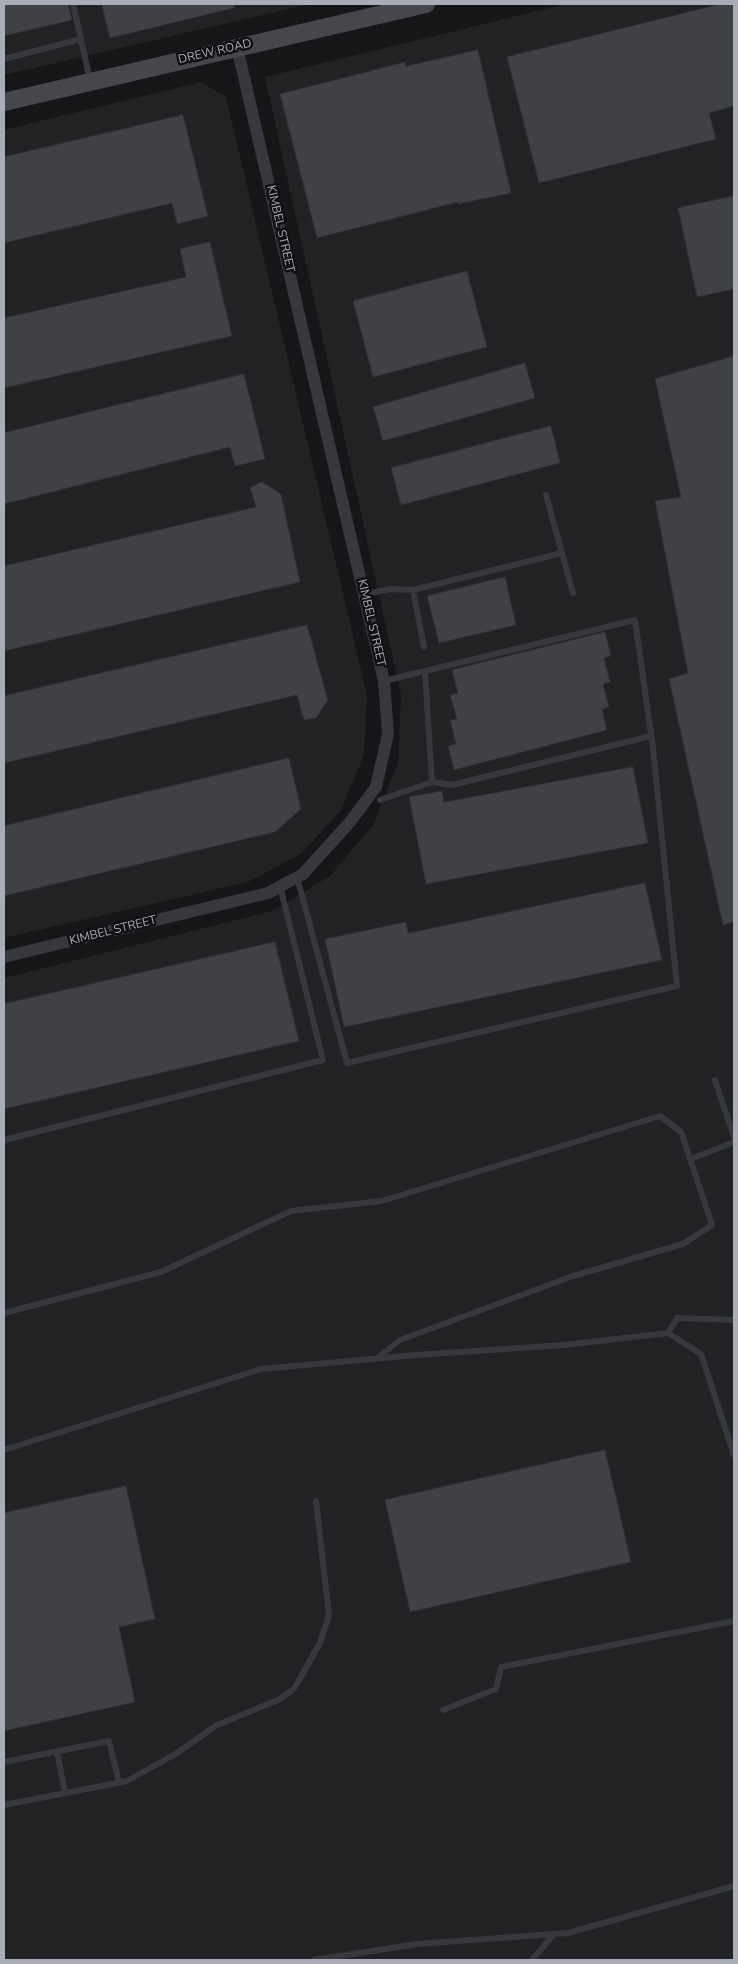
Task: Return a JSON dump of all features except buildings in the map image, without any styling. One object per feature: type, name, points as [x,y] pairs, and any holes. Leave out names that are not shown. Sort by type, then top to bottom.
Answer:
[{"type":"street","name":"DREW ROAD","points":[[4,102],[426,4]]},
{"type":"street","name":"KIMBEL STREET","points":[[4,957],[268,893],[303,874],[350,822],[376,787],[388,734],[384,681],[237,47]]},
{"type":"lane","points":[[73,4],[90,82]]},
{"type":"lane","points":[[4,59],[81,39]]},
{"type":"lane","points":[[546,495],[573,593]]},
{"type":"lane","points":[[365,594],[391,589],[413,590],[562,553]]},
{"type":"lane","points":[[413,590],[424,647]]},
{"type":"lane","points":[[297,877],[347,1063],[677,986],[651,736],[635,620],[384,681]]},
{"type":"lane","points":[[425,672],[432,782]]},
{"type":"lane","points":[[380,800],[432,782],[452,785],[651,736]]},
{"type":"lane","points":[[4,1140],[323,1060],[280,886]]},
{"type":"lane","points":[[716,1080],[734,1137]]},
{"type":"lane","points":[[4,1313],[161,1272],[291,1211],[382,1201],[660,1116],[682,1132],[712,1225],[683,1244],[573,1276],[400,1340],[376,1359]]},
{"type":"lane","points":[[690,1159],[734,1142]]},
{"type":"lane","points":[[668,1333],[678,1318],[734,1320]]},
{"type":"lane","points":[[4,1450],[260,1369],[564,1345],[668,1333],[701,1354],[734,1455]]},
{"type":"lane","points":[[4,1805],[127,1781],[176,1754],[217,1725],[278,1700],[294,1689],[320,1643],[329,1615],[316,1501]]},
{"type":"lane","points":[[443,1710],[496,1689],[501,1668],[734,1621]]},
{"type":"lane","points":[[4,1762],[109,1741],[119,1782]]},
{"type":"lane","points":[[57,1751],[65,1793]]},
{"type":"lane","points":[[314,1960],[418,1944],[568,1934],[734,1886]]},
{"type":"lane","points":[[532,1960],[554,1934]]},
{"type":"shaded area","points":[[4,4],[310,4],[4,75]]},
{"type":"shaded area","points":[[566,4],[734,4],[734,1960],[4,1960],[4,978],[272,911],[330,876],[373,825],[398,763],[401,695],[265,77]]},
{"type":"shaded area","points":[[201,82],[226,97],[367,695],[364,755],[341,810],[301,854],[248,882],[4,938],[4,130]]}]
